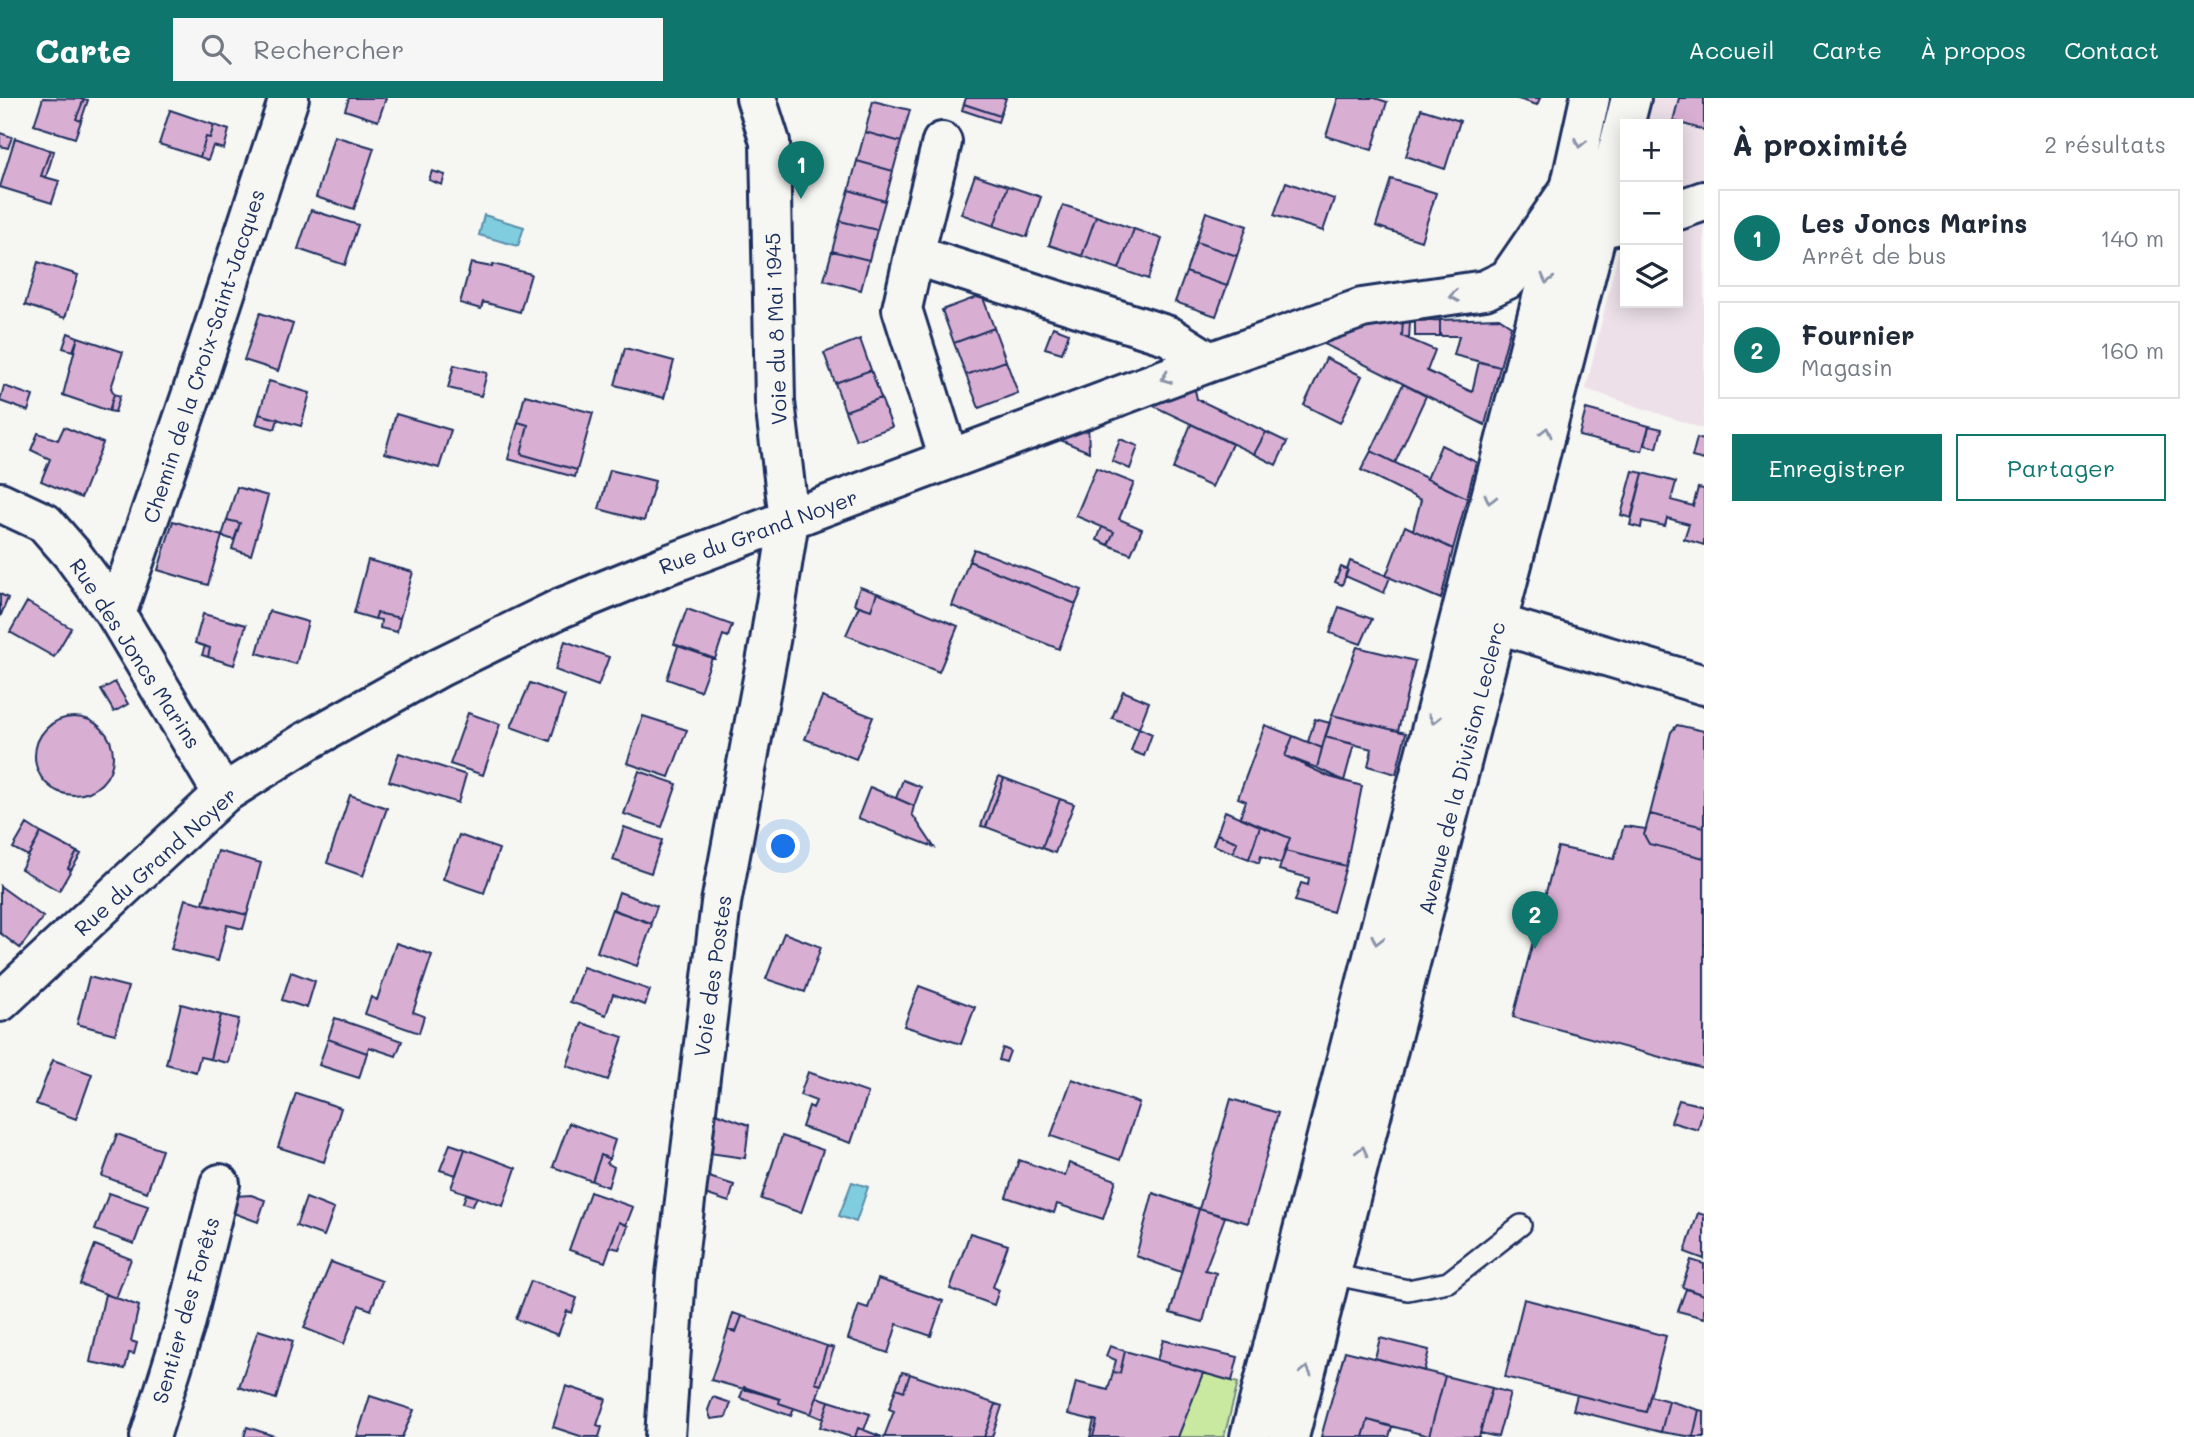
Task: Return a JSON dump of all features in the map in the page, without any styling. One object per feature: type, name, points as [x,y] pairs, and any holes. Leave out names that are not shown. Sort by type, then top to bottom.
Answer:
[{"type":"street","name":"Chemin de la Croix-Saint-Jacques","points":[[116,614],[289,98]]},
{"type":"street","name":"Voie du 8 Mai 1945","points":[[756,98],[770,142],[775,402],[789,520]]},
{"type":"street","name":"Avenue de la Division Leclerc","points":[[1250,1437],[1570,189],[1590,98]]},
{"type":"street","name":"Avenue de la Division Leclerc","points":[[1289,1437],[1498,624],[1611,226],[1631,98]]},
{"type":"street","points":[[942,142],[902,309],[949,460]]},
{"type":"street","name":"Rue du Grand Noyer","points":[[0,1002],[223,794],[307,741],[440,667],[561,608],[1210,362],[1362,308],[1485,290],[1507,279],[1570,189]]},
{"type":"street","points":[[1683,207],[1704,201]]},
{"type":"street","points":[[914,255],[1169,336],[1210,362]]},
{"type":"street","name":"Rue des Joncs Marins","points":[[0,502],[45,523],[72,554],[116,614],[223,794]]},
{"type":"street","name":"Voie des Postes","points":[[665,1437],[678,1261],[721,903],[768,654],[789,520]]},
{"type":"street","points":[[1498,624],[1704,685]]},
{"type":"street","name":"Sentier des Forêts","points":[[150,1437],[185,1325],[220,1184]]},
{"type":"lane","points":[[1331,1274],[1408,1290],[1448,1282],[1521,1225]]},
{"type":"shaded area","points":[[1605,98],[1704,98],[1704,429],[1586,389],[1619,248],[1597,229],[1620,137],[1620,308],[1683,308],[1683,119],[1624,119],[1628,105]]},
{"type":"green space","points":[[1203,1373],[1238,1383],[1224,1437],[1178,1437]]},
{"type":"water","points":[[484,215],[524,227],[518,246],[479,235]]},
{"type":"water","points":[[852,1182],[868,1187],[856,1222],[839,1216]]},
{"type":"building","points":[[43,98],[84,99],[76,119],[81,121],[75,138],[34,125]]},
{"type":"building","points":[[349,98],[386,98],[378,121],[345,110]]},
{"type":"building","points":[[966,98],[1006,98],[1000,116],[964,104]]},
{"type":"building","points":[[1338,98],[1375,98],[1387,102],[1372,150],[1326,136]]},
{"type":"building","points":[[1515,98],[1540,98],[1537,105]]},
{"type":"building","points":[[1679,98],[1704,98],[1704,130],[1683,124],[1683,119],[1674,119]]},
{"type":"building","points":[[84,99],[88,100],[81,121],[76,119]]},
{"type":"building","points":[[873,101],[910,110],[901,142],[865,132]]},
{"type":"building","points":[[964,104],[1000,116],[998,122],[962,110]]},
{"type":"building","points":[[1421,109],[1460,121],[1445,169],[1406,156]]},
{"type":"building","points":[[170,110],[214,125],[210,138],[206,137],[200,157],[159,144]]},
{"type":"building","points":[[214,125],[229,130],[224,149],[213,146],[208,160],[200,157],[206,137],[210,138]]},
{"type":"building","points":[[865,132],[901,142],[893,171],[857,161]]},
{"type":"building","points":[[0,133],[12,137],[8,148],[0,146]]},
{"type":"building","points":[[334,136],[374,148],[354,209],[316,197]]},
{"type":"building","points":[[15,138],[50,150],[41,176],[59,181],[52,203],[0,187]]},
{"type":"building","points":[[50,150],[54,151],[46,177],[41,176]]},
{"type":"building","points":[[857,161],[893,171],[885,201],[849,190]]},
{"type":"building","points":[[432,171],[445,175],[442,185],[429,180]]},
{"type":"building","points":[[975,175],[1008,186],[994,226],[961,214]]},
{"type":"building","points":[[1391,179],[1436,193],[1421,241],[1376,226]]},
{"type":"building","points":[[1286,182],[1334,199],[1323,231],[1274,215]]},
{"type":"building","points":[[1008,186],[1041,197],[1027,237],[994,226]]},
{"type":"building","points":[[849,190],[885,201],[877,230],[840,221]]},
{"type":"building","points":[[1063,205],[1096,216],[1082,256],[1049,245]]},
{"type":"building","points":[[311,210],[358,225],[345,265],[298,249]]},
{"type":"building","points":[[1206,212],[1247,226],[1237,256],[1196,242]]},
{"type":"building","points":[[1096,216],[1134,229],[1119,269],[1082,256]]},
{"type":"building","points":[[840,221],[877,230],[869,260],[832,251]]},
{"type":"building","points":[[1134,229],[1162,239],[1148,279],[1119,269]]},
{"type":"building","points":[[1196,242],[1237,256],[1227,286],[1186,272]]},
{"type":"building","points":[[832,251],[869,260],[861,290],[824,280]]},
{"type":"building","points":[[38,262],[78,275],[65,318],[25,305]]},
{"type":"building","points":[[471,263],[492,267],[493,264],[531,274],[520,312],[483,302],[481,309],[460,303]]},
{"type":"building","points":[[1186,272],[1227,286],[1216,316],[1175,302]]},
{"type":"building","points":[[982,295],[994,328],[954,343],[942,310]]},
{"type":"building","points":[[260,313],[293,324],[278,371],[244,360]]},
{"type":"building","points":[[1499,318],[1511,326],[1500,367],[1454,355],[1459,336],[1440,336],[1440,320]]},
{"type":"building","points":[[1440,320],[1440,336],[1415,336],[1415,321]]},
{"type":"building","points":[[1403,321],[1402,336],[1435,350],[1427,371],[1472,392],[1479,362],[1500,367],[1485,425],[1316,340],[1362,323]]},
{"type":"building","points":[[1403,321],[1410,321],[1409,339],[1402,336]]},
{"type":"building","points":[[1053,327],[1069,333],[1062,353],[1045,348]]},
{"type":"building","points":[[994,328],[1006,361],[966,375],[954,343]]},
{"type":"building","points":[[68,333],[78,337],[73,351],[63,348]]},
{"type":"building","points":[[78,337],[123,352],[111,388],[114,394],[109,411],[63,395]]},
{"type":"building","points":[[860,339],[871,370],[835,383],[824,353]]},
{"type":"building","points":[[625,348],[674,361],[664,398],[615,385]]},
{"type":"building","points":[[1326,358],[1362,376],[1340,423],[1304,405]]},
{"type":"building","points":[[1006,361],[1018,393],[979,408],[966,375]]},
{"type":"building","points":[[454,365],[487,373],[481,396],[448,388]]},
{"type":"building","points":[[871,370],[881,398],[845,411],[835,383]]},
{"type":"building","points":[[269,381],[310,393],[301,426],[259,414]]},
{"type":"building","points":[[1403,384],[1426,396],[1395,463],[1371,451]]},
{"type":"building","points":[[4,386],[33,396],[28,411],[0,401]]},
{"type":"building","points":[[1188,387],[1195,390],[1197,399],[1266,432],[1254,454],[1145,402]]},
{"type":"building","points":[[114,394],[120,396],[115,412],[109,411]]},
{"type":"building","points":[[525,395],[593,413],[577,470],[521,454],[528,425],[518,422]]},
{"type":"building","points":[[881,398],[892,427],[856,440],[845,411]]},
{"type":"building","points":[[1586,409],[1649,426],[1642,451],[1579,436]]},
{"type":"building","points":[[259,414],[278,419],[275,429],[256,424]]},
{"type":"building","points":[[396,414],[451,430],[439,468],[385,453]]},
{"type":"building","points":[[518,422],[528,425],[521,454],[577,470],[575,477],[508,459]]},
{"type":"building","points":[[1088,423],[1089,452],[1053,437]]},
{"type":"building","points":[[1191,424],[1232,444],[1212,487],[1173,469]]},
{"type":"building","points":[[1649,426],[1662,429],[1657,448],[1645,445]]},
{"type":"building","points":[[64,427],[103,443],[81,498],[41,481],[50,459],[31,450],[38,433],[58,440]]},
{"type":"building","points":[[1266,432],[1287,442],[1276,465],[1254,454]]},
{"type":"building","points":[[1697,438],[1704,440],[1704,460],[1692,457]]},
{"type":"building","points":[[1120,439],[1138,446],[1130,469],[1112,461]]},
{"type":"building","points":[[1441,445],[1476,462],[1467,498],[1427,479]]},
{"type":"building","points":[[1371,451],[1467,498],[1453,549],[1413,530],[1421,500],[1361,470]]},
{"type":"building","points":[[1096,468],[1134,483],[1119,519],[1142,529],[1131,554],[1108,545],[1114,532],[1076,516]]},
{"type":"building","points":[[610,470],[655,481],[644,521],[599,509]]},
{"type":"building","points":[[1633,471],[1643,473],[1631,518],[1621,515]]},
{"type":"building","points":[[1643,473],[1676,482],[1671,500],[1693,506],[1698,488],[1704,489],[1704,545],[1684,539],[1689,524],[1667,518],[1665,526],[1642,521],[1641,528],[1630,525]]},
{"type":"building","points":[[237,487],[268,496],[251,555],[232,549],[240,523],[227,520]]},
{"type":"building","points":[[227,520],[240,523],[234,540],[222,536]]},
{"type":"building","points":[[173,521],[222,536],[208,585],[158,570]]},
{"type":"building","points":[[1405,526],[1453,549],[1441,599],[1386,576]]},
{"type":"building","points":[[1102,527],[1114,532],[1108,545],[1097,540]]},
{"type":"building","points":[[974,549],[1082,590],[1076,604],[969,561]]},
{"type":"building","points":[[368,560],[413,572],[400,618],[377,613],[375,619],[354,613]]},
{"type":"building","points":[[969,561],[1076,604],[1059,649],[952,606]]},
{"type":"building","points":[[1350,561],[1390,577],[1384,593],[1345,576]]},
{"type":"building","points":[[1341,567],[1348,570],[1342,585],[1335,582]]},
{"type":"building","points":[[860,587],[877,593],[871,610],[854,604]]},
{"type":"building","points":[[877,593],[958,626],[939,672],[846,635],[859,606],[871,610]]},
{"type":"building","points":[[0,594],[8,598],[0,617]]},
{"type":"building","points":[[27,602],[71,628],[54,657],[10,632]]},
{"type":"building","points":[[1339,607],[1372,619],[1361,644],[1330,633]]},
{"type":"building","points":[[687,609],[732,625],[728,637],[723,635],[715,659],[674,644]]},
{"type":"building","points":[[269,611],[308,622],[296,664],[257,653]]},
{"type":"building","points":[[377,613],[400,618],[397,632],[380,628],[381,620],[375,619]]},
{"type":"building","points":[[203,614],[246,625],[234,665],[208,657],[210,648],[195,643]]},
{"type":"building","points":[[565,641],[609,657],[598,686],[555,670]]},
{"type":"building","points":[[205,646],[210,648],[208,657],[202,655]]},
{"type":"building","points":[[678,646],[712,658],[700,691],[667,679]]},
{"type":"building","points":[[1357,647],[1415,661],[1398,731],[1332,715]]},
{"type":"building","points":[[115,682],[128,704],[114,712],[101,690]]},
{"type":"building","points":[[530,683],[565,696],[550,741],[511,727]]},
{"type":"building","points":[[1123,691],[1149,702],[1139,728],[1112,718]]},
{"type":"building","points":[[822,697],[873,717],[856,759],[805,739]]},
{"type":"building","points":[[468,713],[500,724],[483,775],[450,764]]},
{"type":"building","points":[[1332,715],[1406,733],[1396,774],[1368,766],[1372,749],[1325,737]]},
{"type":"building","points":[[643,716],[687,730],[669,777],[627,763]]},
{"type":"building","points":[[74,717],[89,720],[106,734],[113,756],[110,771],[96,788],[74,795],[59,792],[42,778],[35,756],[38,741],[52,724]]},
{"type":"building","points":[[1315,719],[1330,723],[1322,748],[1308,742]]},
{"type":"building","points":[[1265,725],[1293,736],[1285,756],[1330,777],[1362,786],[1346,866],[1285,851],[1290,838],[1240,817],[1246,801],[1238,798]]},
{"type":"building","points":[[1677,725],[1704,731],[1704,827],[1650,814],[1671,732]]},
{"type":"building","points":[[1139,728],[1152,734],[1144,756],[1131,751]]},
{"type":"building","points":[[1293,736],[1322,748],[1317,768],[1285,756]]},
{"type":"building","points":[[1325,737],[1354,744],[1344,781],[1317,768]]},
{"type":"building","points":[[399,753],[466,775],[458,803],[389,781]]},
{"type":"building","points":[[639,771],[677,784],[662,827],[624,814]]},
{"type":"building","points":[[999,776],[1004,778],[986,827],[981,826]]},
{"type":"building","points":[[1004,778],[1060,799],[1042,848],[986,827]]},
{"type":"building","points":[[903,780],[921,787],[914,806],[896,798]]},
{"type":"building","points":[[870,787],[914,806],[912,814],[934,847],[858,818]]},
{"type":"building","points":[[350,795],[387,808],[363,876],[327,863]]},
{"type":"building","points":[[1060,799],[1074,804],[1055,853],[1042,848]]},
{"type":"building","points":[[1225,811],[1260,826],[1249,859],[1233,853],[1237,842],[1217,834]]},
{"type":"building","points":[[1650,814],[1704,827],[1704,858],[1649,844],[1644,835]]},
{"type":"building","points":[[27,824],[41,833],[28,856],[13,848]]},
{"type":"building","points":[[1260,826],[1290,838],[1281,864],[1261,856],[1259,863],[1249,859]]},
{"type":"building","points":[[1624,826],[1646,829],[1644,835],[1649,844],[1704,858],[1704,1069],[1513,1017],[1558,847],[1614,859]]},
{"type":"building","points":[[624,827],[662,840],[651,873],[613,860]]},
{"type":"building","points":[[41,833],[77,852],[59,891],[21,869]]},
{"type":"building","points":[[1217,834],[1237,842],[1233,853],[1213,845]]},
{"type":"building","points":[[459,835],[499,849],[484,893],[443,879]]},
{"type":"building","points":[[218,851],[261,863],[247,915],[203,903]]},
{"type":"building","points":[[1285,851],[1346,866],[1333,912],[1295,901],[1301,883],[1308,885],[1309,878],[1279,870]]},
{"type":"building","points":[[77,852],[81,854],[71,870],[68,868]]},
{"type":"building","points":[[0,886],[43,917],[20,948],[0,933]]},
{"type":"building","points":[[619,892],[657,906],[651,923],[613,910]]},
{"type":"building","points":[[185,899],[247,915],[243,929],[227,925],[218,961],[171,949]]},
{"type":"building","points":[[612,909],[652,924],[637,966],[597,952]]},
{"type":"building","points":[[784,933],[821,947],[805,992],[766,979]]},
{"type":"building","points":[[396,943],[432,955],[413,1012],[424,1016],[419,1033],[365,1014],[371,997],[377,1000]]},
{"type":"building","points":[[583,967],[650,990],[645,1005],[613,994],[606,1015],[570,1002]]},
{"type":"building","points":[[291,972],[315,981],[307,1008],[282,1000]]},
{"type":"building","points":[[89,977],[128,987],[115,1034],[77,1024]]},
{"type":"building","points":[[919,986],[975,1007],[961,1044],[904,1026]]},
{"type":"building","points":[[181,1004],[221,1015],[210,1059],[200,1057],[196,1072],[166,1064]]},
{"type":"building","points":[[221,1015],[239,1019],[228,1063],[210,1059]]},
{"type":"building","points":[[335,1018],[402,1041],[396,1056],[369,1047],[367,1053],[328,1039]]},
{"type":"building","points":[[582,1023],[623,1037],[608,1080],[567,1066]]},
{"type":"building","points":[[328,1039],[367,1053],[359,1078],[319,1065]]},
{"type":"building","points":[[1003,1048],[1010,1051],[1006,1062],[999,1060]]},
{"type":"building","points":[[53,1060],[92,1074],[76,1119],[36,1104]]},
{"type":"building","points":[[808,1072],[868,1093],[851,1143],[802,1127],[809,1106],[813,1108],[816,1101],[800,1095]]},
{"type":"building","points":[[1072,1079],[1139,1103],[1120,1160],[1051,1136]]},
{"type":"building","points":[[296,1093],[341,1108],[324,1162],[278,1147]]},
{"type":"building","points":[[1231,1099],[1278,1113],[1248,1223],[1199,1209]]},
{"type":"building","points":[[1679,1100],[1704,1106],[1698,1130],[1671,1122]]},
{"type":"building","points":[[713,1112],[749,1125],[745,1158],[709,1153]]},
{"type":"building","points":[[569,1123],[615,1140],[609,1159],[601,1155],[592,1181],[553,1167]]},
{"type":"building","points":[[117,1134],[162,1150],[147,1192],[102,1176]]},
{"type":"building","points":[[782,1136],[823,1150],[801,1213],[761,1199]]},
{"type":"building","points":[[450,1144],[465,1149],[456,1175],[440,1170]]},
{"type":"building","points":[[465,1149],[516,1168],[503,1206],[451,1188]]},
{"type":"building","points":[[601,1155],[609,1159],[607,1163],[614,1167],[608,1187],[592,1181]]},
{"type":"building","points":[[1019,1160],[1065,1176],[1069,1163],[1116,1180],[1103,1219],[1057,1204],[1054,1213],[1006,1197]]},
{"type":"building","points":[[706,1176],[734,1185],[729,1202],[705,1194]]},
{"type":"building","points":[[590,1192],[633,1207],[626,1225],[619,1222],[605,1262],[569,1250]]},
{"type":"building","points":[[109,1193],[148,1206],[134,1244],[95,1230]]},
{"type":"building","points":[[1153,1193],[1199,1209],[1181,1272],[1136,1256]]},
{"type":"building","points":[[466,1194],[477,1197],[472,1206],[463,1203]]},
{"type":"building","points":[[251,1195],[265,1200],[258,1222],[231,1212],[235,1196]]},
{"type":"building","points":[[306,1198],[334,1209],[324,1236],[296,1226]]},
{"type":"building","points":[[1199,1209],[1225,1217],[1205,1270],[1216,1273],[1203,1322],[1170,1313]]},
{"type":"building","points":[[1698,1213],[1704,1215],[1704,1259],[1685,1252]]},
{"type":"building","points":[[619,1222],[628,1226],[619,1249],[610,1247]]},
{"type":"building","points":[[970,1233],[1008,1245],[993,1287],[999,1290],[994,1305],[950,1289]]},
{"type":"building","points":[[95,1245],[131,1259],[116,1298],[80,1284]]},
{"type":"building","points":[[1691,1260],[1704,1264],[1704,1295],[1682,1287]]},
{"type":"building","points":[[331,1262],[382,1281],[371,1310],[359,1305],[344,1344],[304,1328]]},
{"type":"building","points":[[878,1279],[943,1301],[931,1336],[897,1324],[888,1353],[848,1339],[859,1305],[868,1308]]},
{"type":"building","points":[[531,1281],[577,1298],[572,1313],[567,1311],[558,1335],[516,1319]]},
{"type":"building","points":[[1686,1289],[1704,1295],[1704,1318],[1678,1311]]},
{"type":"building","points":[[105,1294],[139,1306],[131,1341],[137,1343],[134,1354],[129,1353],[125,1369],[90,1362]]},
{"type":"building","points":[[1524,1299],[1666,1336],[1646,1412],[1505,1377]]},
{"type":"building","points":[[733,1313],[742,1316],[736,1332],[728,1330]]},
{"type":"building","points":[[742,1316],[827,1346],[815,1383],[821,1385],[811,1414],[779,1403],[780,1399],[711,1380],[728,1330],[736,1332]]},
{"type":"building","points":[[258,1330],[293,1341],[276,1399],[239,1387]]},
{"type":"building","points":[[1380,1338],[1429,1350],[1424,1371],[1375,1358]]},
{"type":"building","points":[[1163,1340],[1238,1357],[1232,1381],[1157,1360]]},
{"type":"building","points":[[827,1346],[834,1348],[821,1385],[815,1383]]},
{"type":"building","points":[[1110,1346],[1125,1351],[1120,1373],[1113,1372],[1116,1360],[1106,1356]]},
{"type":"building","points":[[1125,1351],[1203,1373],[1178,1437],[1093,1437],[1097,1421],[1068,1414],[1076,1382],[1108,1390],[1113,1372],[1120,1373]]},
{"type":"building","points":[[1345,1351],[1445,1376],[1429,1436],[1368,1420],[1363,1437],[1321,1437]]},
{"type":"building","points":[[902,1372],[910,1374],[904,1391],[896,1388]]},
{"type":"building","points":[[910,1374],[996,1404],[984,1437],[884,1437],[894,1411],[889,1409],[896,1388],[904,1391]]},
{"type":"building","points":[[1445,1376],[1492,1388],[1479,1437],[1429,1436]]},
{"type":"building","points":[[566,1386],[606,1399],[597,1425],[602,1427],[599,1437],[583,1437],[553,1427]]},
{"type":"building","points":[[744,1387],[780,1399],[779,1403],[794,1408],[791,1416],[740,1398]]},
{"type":"building","points":[[1492,1388],[1510,1393],[1498,1437],[1480,1433]]},
{"type":"building","points":[[1577,1395],[1646,1412],[1650,1396],[1669,1401],[1661,1432],[1573,1410]]},
{"type":"building","points":[[370,1396],[414,1410],[402,1437],[357,1437]]},
{"type":"building","points":[[713,1397],[731,1403],[726,1417],[711,1419],[708,1410]]},
{"type":"building","points":[[817,1397],[829,1401],[823,1419],[811,1414]]},
{"type":"building","points":[[829,1401],[870,1414],[864,1430],[858,1428],[855,1437],[851,1437],[820,1427]]},
{"type":"building","points":[[1669,1401],[1699,1410],[1693,1437],[1661,1432]]},
{"type":"building","points":[[996,1404],[1002,1406],[992,1437],[984,1437]]},
{"type":"building","points":[[1699,1410],[1704,1411],[1704,1437],[1693,1437]]},
{"type":"building","points":[[1094,1420],[1097,1421],[1093,1437],[1090,1437]]},
{"type":"building","points":[[1368,1420],[1392,1427],[1389,1437],[1363,1437]]},
{"type":"building","points":[[247,1427],[277,1437],[244,1437]]},
{"type":"building","points":[[858,1428],[864,1430],[882,1437],[855,1437]]},
{"type":"place","name":"Les Joncs Marins","points":[[801,199]]},
{"type":"place","name":"Fournier","points":[[1535,949]]}]
